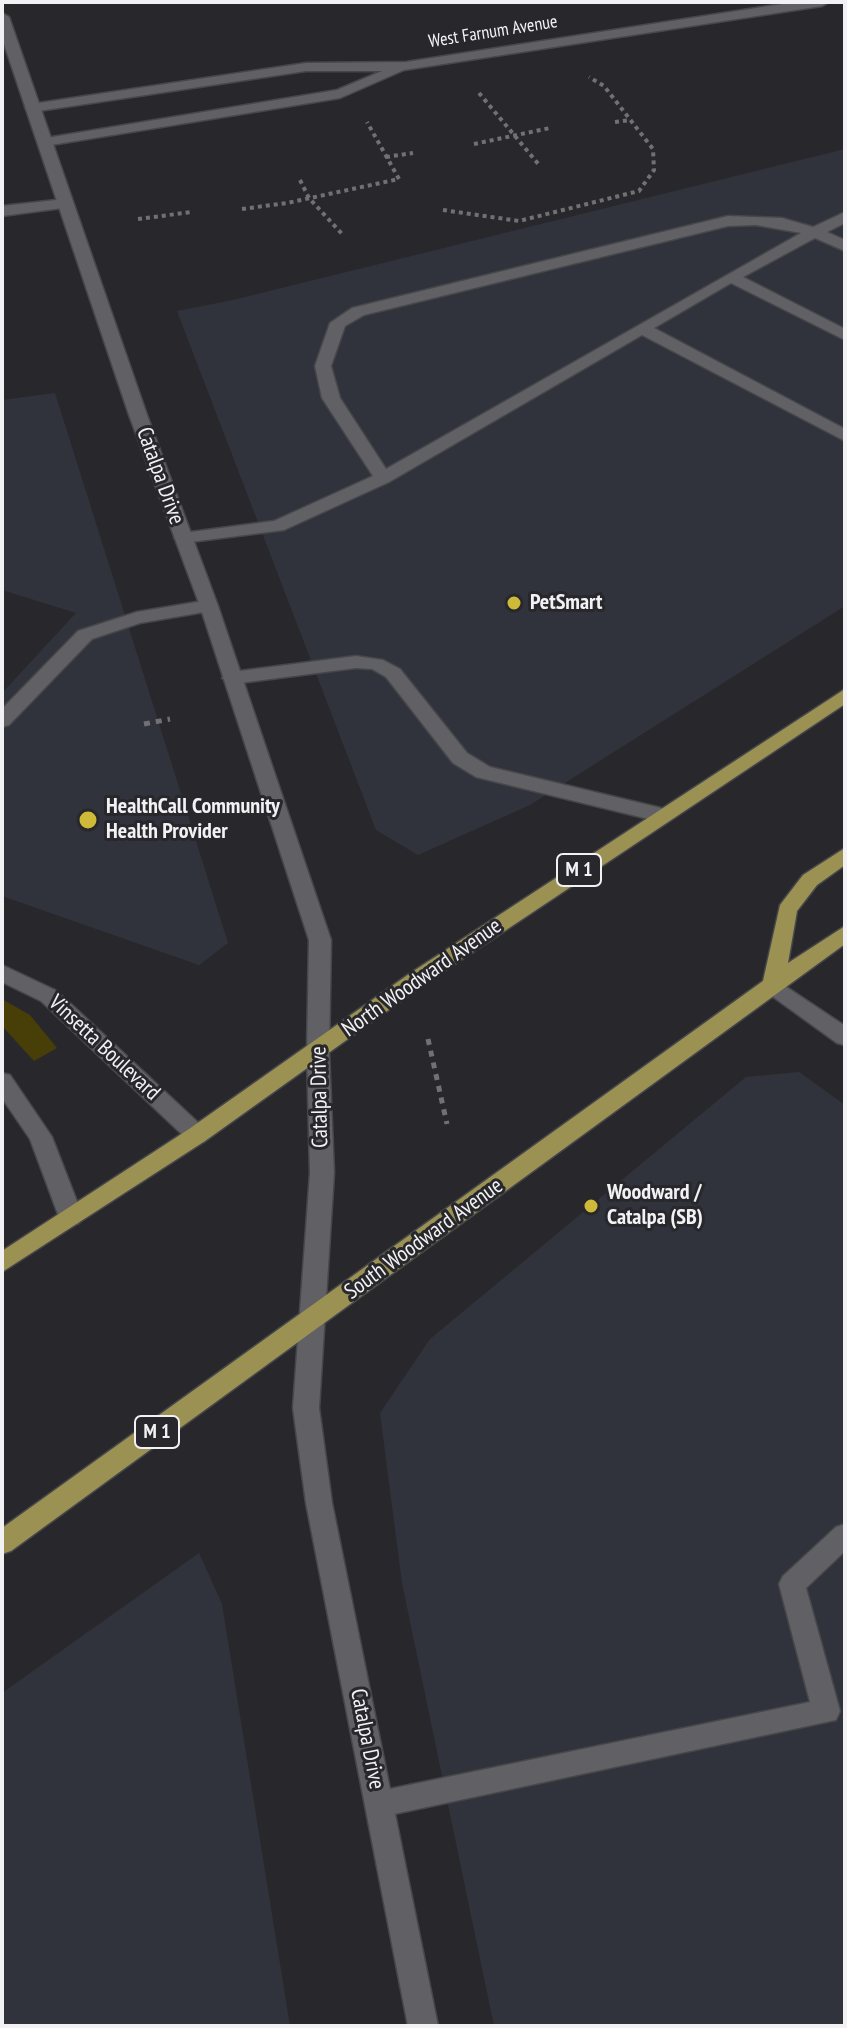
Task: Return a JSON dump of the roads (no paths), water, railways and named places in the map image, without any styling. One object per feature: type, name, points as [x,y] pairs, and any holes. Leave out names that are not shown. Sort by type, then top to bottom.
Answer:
[{"type":"main road","name":"North Woodward Avenue","points":[[2,1263],[197,1135],[417,979],[845,695]]},
{"type":"main road","points":[[773,986],[787,910],[810,880],[845,855]]},
{"type":"main road","name":"South Woodward Avenue","points":[[2,1543],[845,933]]},
{"type":"street","name":"West Farnum Avenue","points":[[32,108],[306,67],[406,66],[822,2]]},
{"type":"street","name":"Catalpa Drive","points":[[2,17],[65,204],[209,606],[320,940],[318,1052],[322,1173],[306,1408],[319,1503],[423,2026]]},
{"type":"street","name":"West Farnum Avenue","points":[[45,142],[340,94],[406,66]]},
{"type":"street","points":[[2,211],[65,204]]},
{"type":"street","points":[[183,538],[278,526],[383,478],[731,277],[845,217]]},
{"type":"street","points":[[383,478],[331,398],[323,366],[338,323],[358,311],[728,221],[756,220],[815,232],[845,246]]},
{"type":"street","points":[[731,277],[845,335]]},
{"type":"street","points":[[642,328],[845,436]]},
{"type":"street","points":[[2,721],[85,635],[137,618],[209,606]]},
{"type":"street","points":[[232,678],[356,662],[376,664],[393,673],[460,758],[483,772],[661,815]]},
{"type":"street","name":"Vinsetta Boulevard","points":[[2,973],[49,996],[197,1135]]},
{"type":"street","points":[[773,986],[845,1037]]},
{"type":"street","points":[[2,1081],[41,1137],[71,1217]]},
{"type":"street","points":[[380,1804],[826,1711],[792,1584],[845,1535]]},
{"type":"place","name":"PetSmart","points":[[514,603]]},
{"type":"place","name":"HealthCall Community Health Provider","points":[[88,820]]},
{"type":"place","name":"Woodward / Catalpa (SB)","points":[[591,1206]]}]
